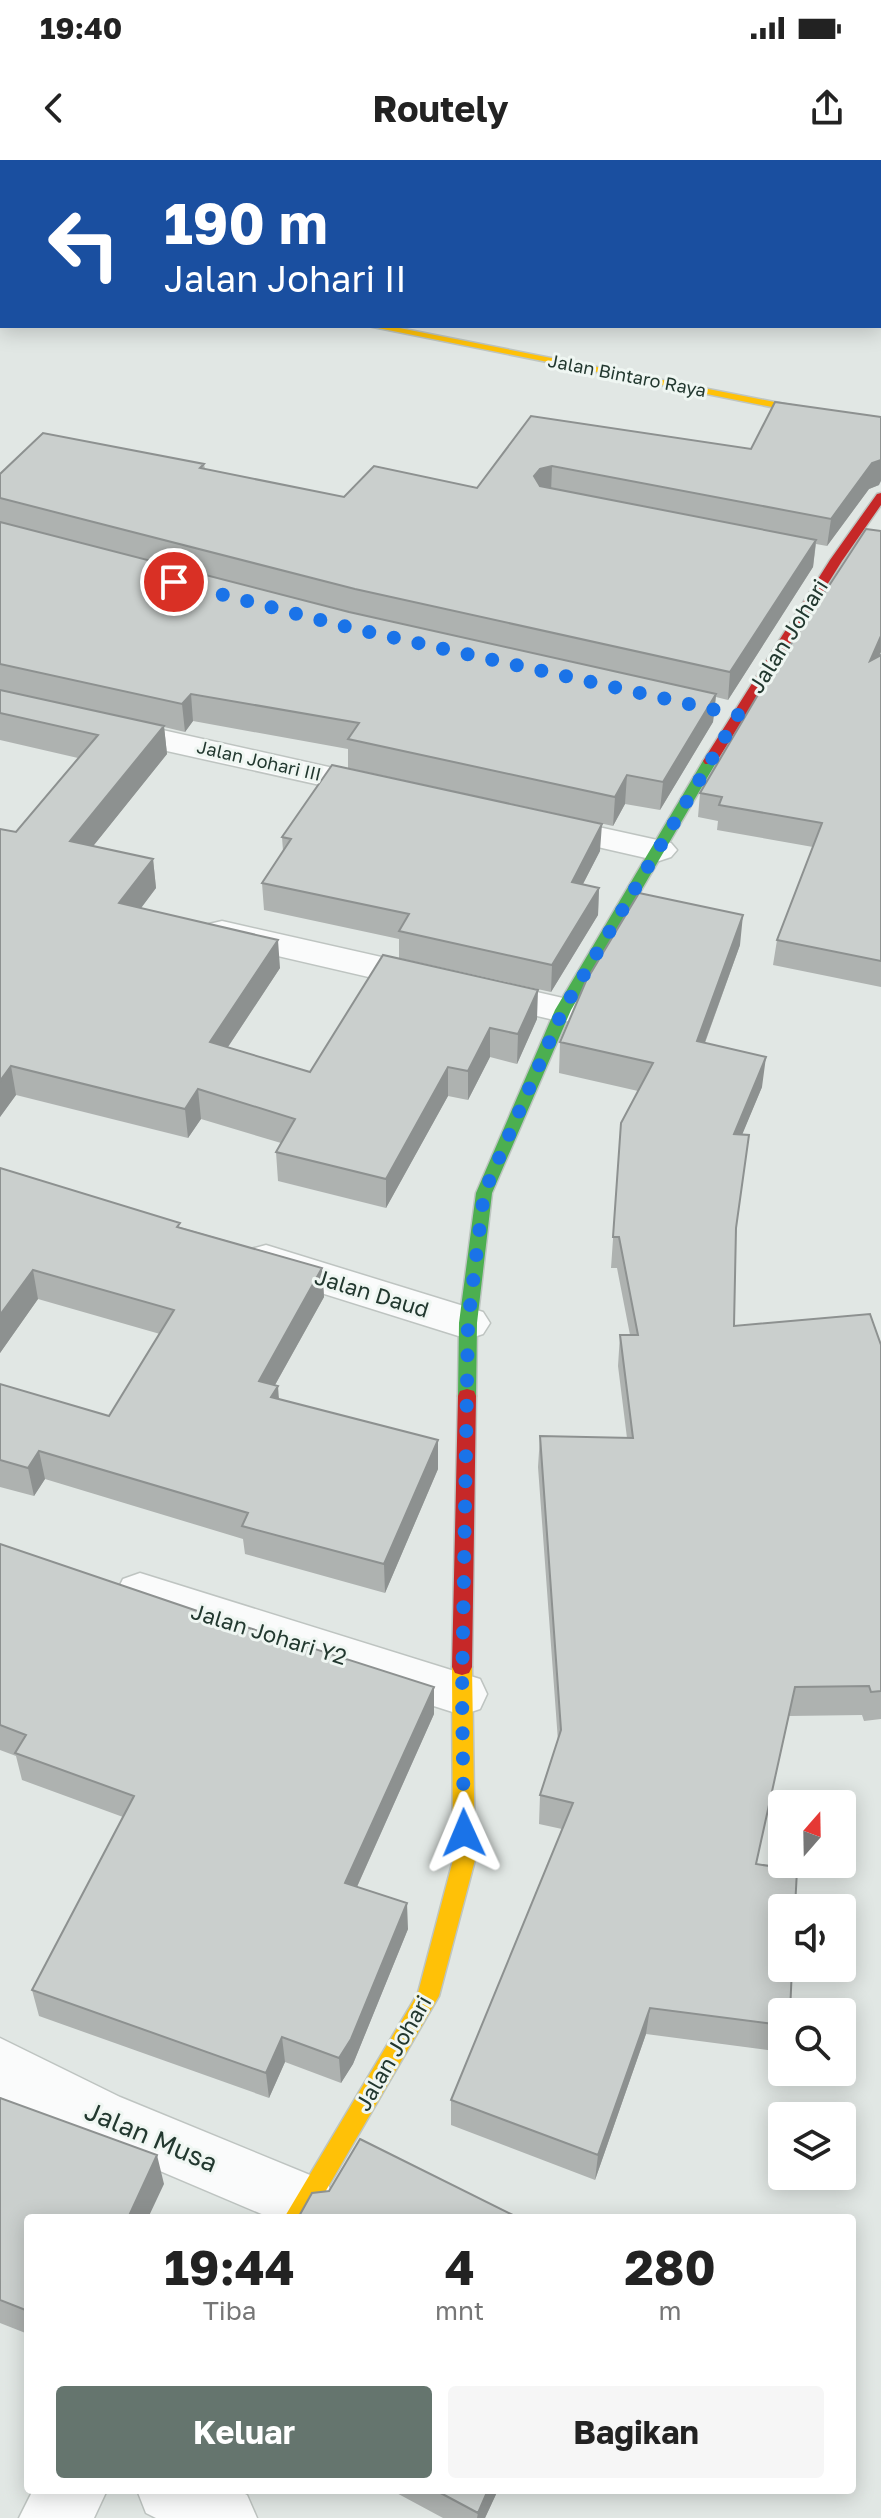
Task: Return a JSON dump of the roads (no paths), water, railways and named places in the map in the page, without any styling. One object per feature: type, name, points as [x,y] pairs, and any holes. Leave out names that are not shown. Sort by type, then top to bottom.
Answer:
[{"type":"street","name":"Jalan Bintaro Raya","points":[[383,328],[881,426]]},
{"type":"street","name":"Jalan Johari","points":[[301,2211],[428,1996],[464,1860],[462,1694],[468,1323],[484,1193],[563,1010],[659,850],[731,714],[881,497]]},
{"type":"street","points":[[806,554],[836,560]]},
{"type":"street","name":"Jalan Johari III","points":[[0,704],[417,796]]},
{"type":"street","points":[[508,817],[659,850]]},
{"type":"street","points":[[204,928],[563,1010]]},
{"type":"street","name":"Jalan Daud","points":[[227,1248],[468,1323]]},
{"type":"street","name":"Jalan Johari Y2","points":[[104,1582],[462,1694]]},
{"type":"street","name":"Jalan Musa","points":[[0,2065],[14,2075],[100,2117],[301,2211]]},
{"type":"street","points":[[52,2518],[72,2494]]},
{"type":"street","points":[[177,2494],[224,2518]]}]
